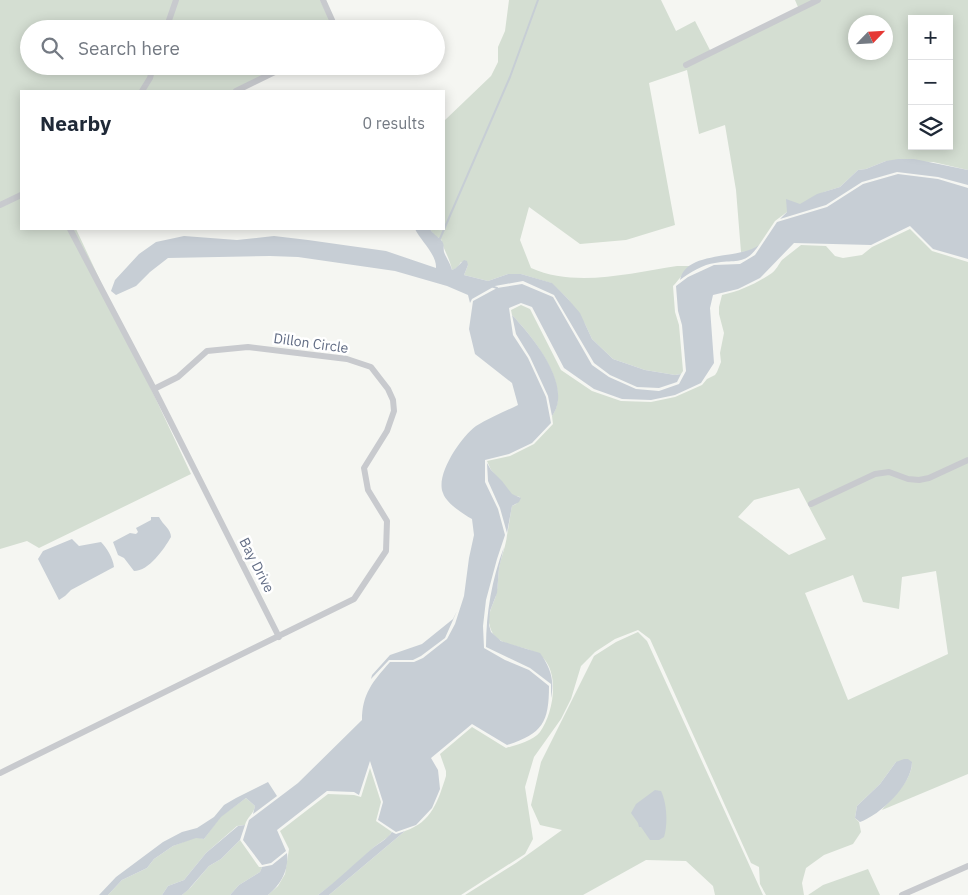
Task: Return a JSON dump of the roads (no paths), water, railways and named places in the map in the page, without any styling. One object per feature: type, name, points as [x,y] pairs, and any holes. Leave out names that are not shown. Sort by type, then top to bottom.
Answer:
[{"type":"street","points":[[169,20],[176,0]]},
{"type":"street","points":[[323,0],[332,20]]},
{"type":"street","points":[[686,65],[818,0]]},
{"type":"street","points":[[143,90],[151,75]]},
{"type":"street","points":[[238,90],[269,75]]},
{"type":"street","points":[[0,205],[20,195]]},
{"type":"street","name":"Bay Drive","points":[[71,230],[154,389],[279,637]]},
{"type":"street","name":"Dillon Circle","points":[[154,389],[178,377],[208,351],[248,347],[346,359],[371,367],[384,382],[391,394],[394,411],[387,431],[364,468],[368,490],[387,521],[386,551],[354,599],[279,637]]},
{"type":"street","points":[[811,504],[875,474],[889,472],[908,479],[919,480],[929,478],[968,460]]},
{"type":"street","points":[[0,772],[279,637]]},
{"type":"street","points":[[902,895],[968,866]]},
{"type":"waterway","points":[[445,227],[510,77],[538,0]]},
{"type":"waterway","points":[[439,241],[444,230]]},
{"type":"waterway","points":[[491,286],[497,288]]}]
